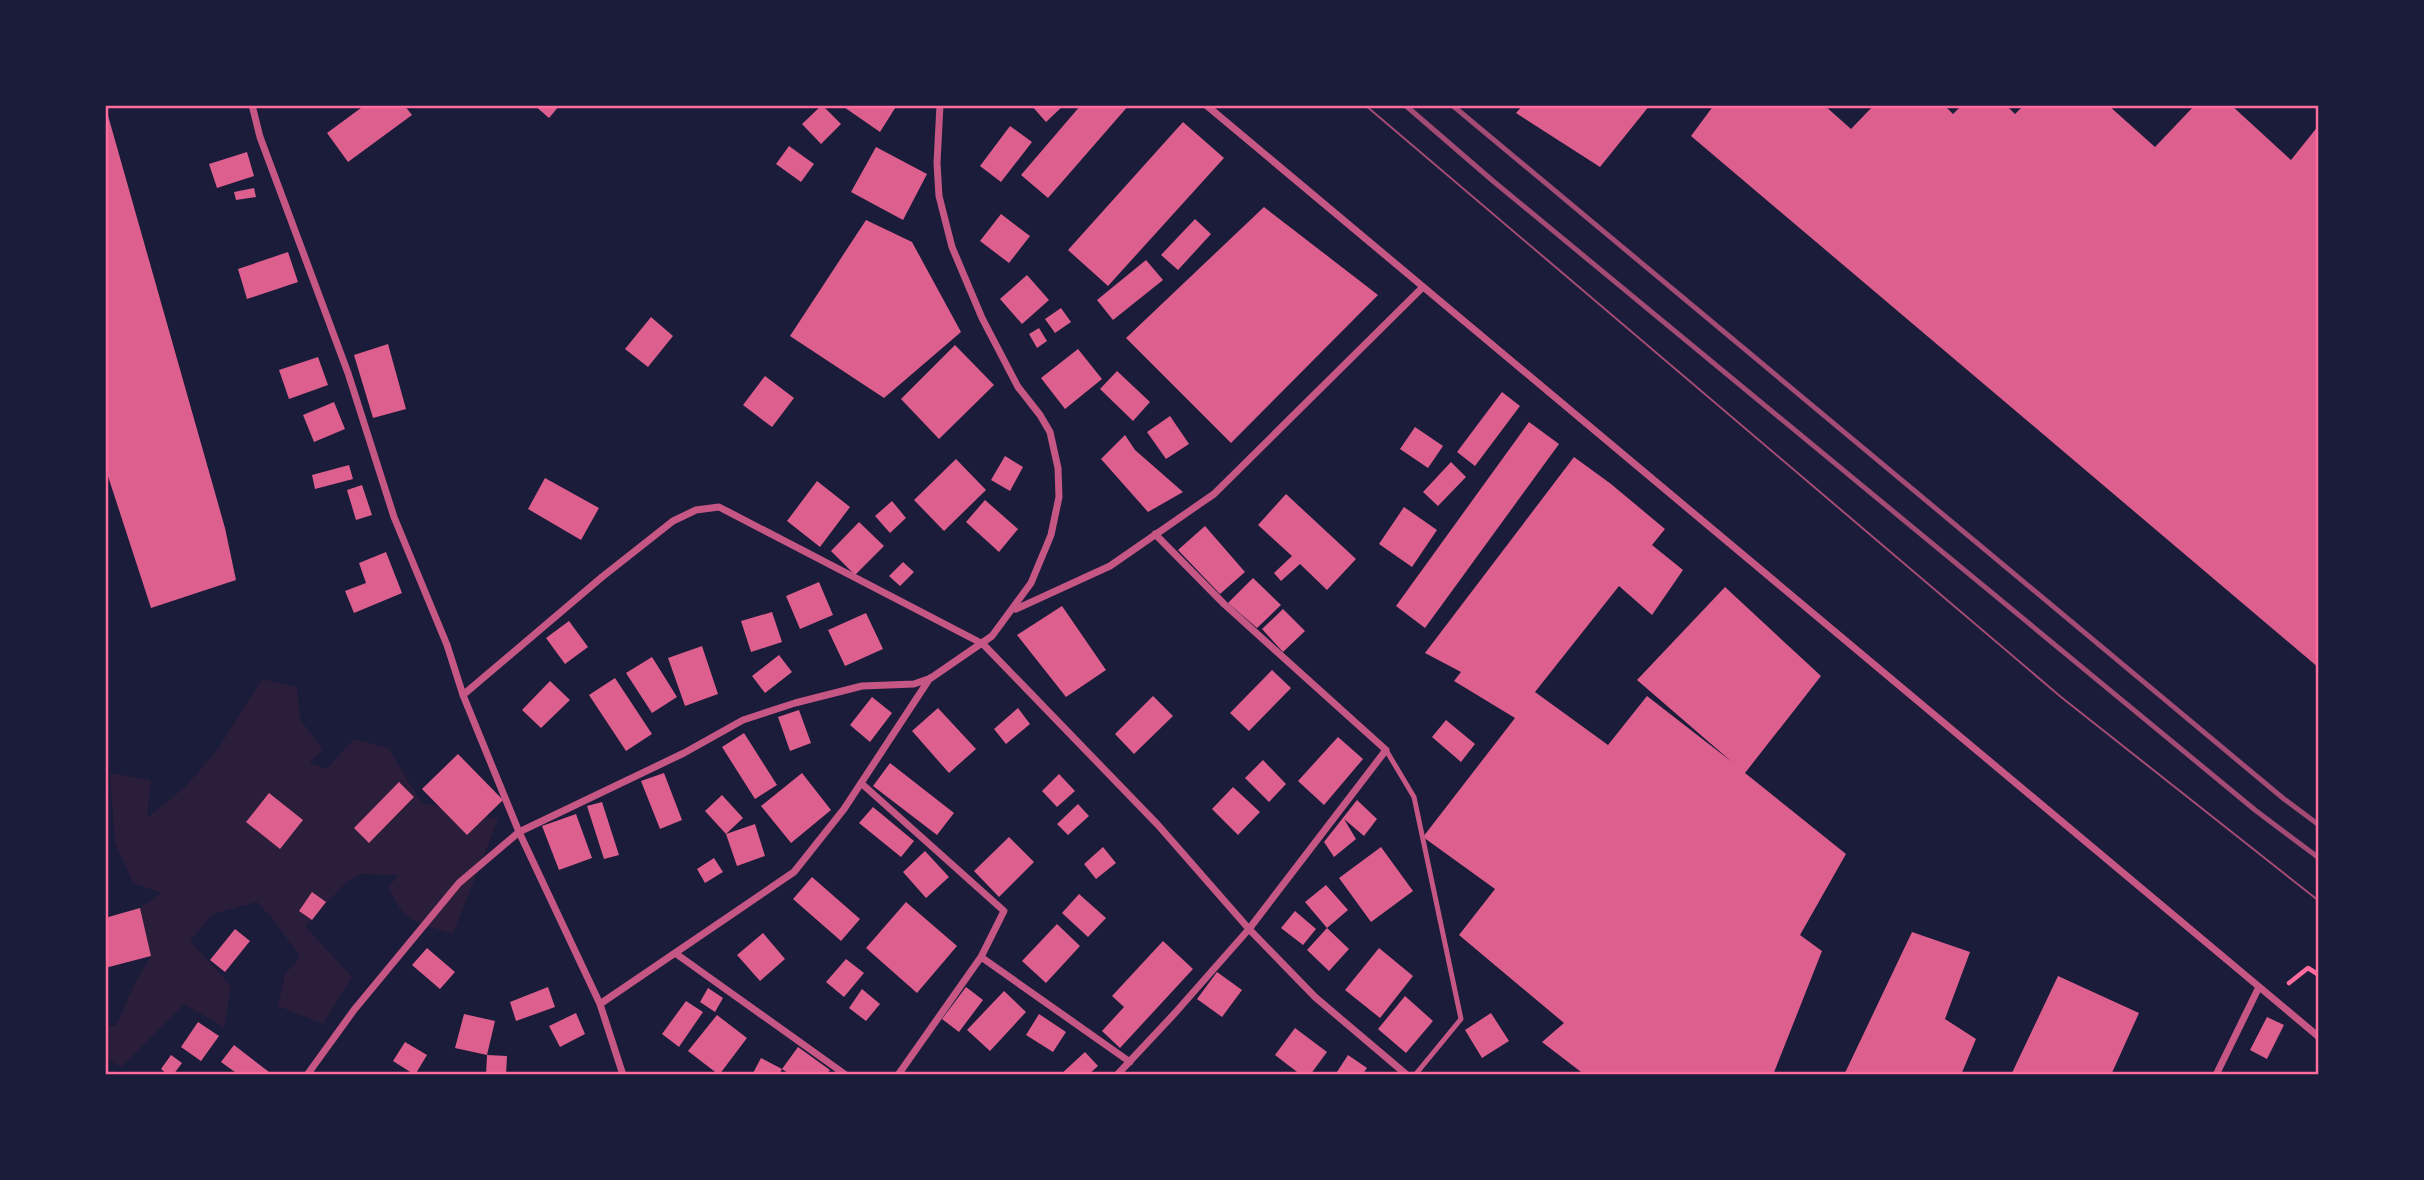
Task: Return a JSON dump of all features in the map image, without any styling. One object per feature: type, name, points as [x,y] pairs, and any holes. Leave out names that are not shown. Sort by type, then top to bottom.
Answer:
[{"type":"street","points":[[252,105],[260,137],[348,373],[394,517],[519,832],[600,1004],[623,1075]]},
{"type":"street","points":[[307,1075],[354,1010],[458,883],[519,832],[684,753],[743,720],[862,686],[914,684],[931,678],[982,644],[1013,610],[1031,583],[1051,535],[1059,497],[1058,468],[1050,432],[1018,387],[982,318],[952,247],[939,196],[937,163],[940,105]]},
{"type":"street","points":[[1206,105],[2319,1037]]},
{"type":"street","points":[[1013,610],[1110,566],[1214,494],[1423,287]]},
{"type":"street","points":[[463,695],[602,577],[673,522],[696,510],[719,507],[982,644],[1158,825],[1249,929],[1315,997],[1406,1075]]},
{"type":"street","points":[[1117,1075],[1249,929],[1386,750],[1224,604],[1155,534]]},
{"type":"street","points":[[600,1004],[794,872],[844,809],[931,678]]},
{"type":"street","points":[[861,783],[1004,911],[981,957],[898,1075]]},
{"type":"street","points":[[676,953],[846,1075]]},
{"type":"street","points":[[981,957],[1129,1062]]},
{"type":"street","points":[[2216,1075],[2259,987]]},
{"type":"lane","points":[[1386,750],[1414,797],[1461,1018],[1415,1075]]},
{"type":"path","points":[[2298,991],[2288,984],[2308,968],[2319,975]]},
{"type":"shaded area","points":[[262,679],[297,687],[300,719],[323,750],[309,763],[326,769],[354,739],[388,748],[422,803],[498,819],[453,934],[422,924],[406,915],[389,887],[398,875],[361,874],[346,883],[305,926],[352,977],[323,1024],[278,1006],[285,974],[300,957],[257,902],[213,914],[190,941],[231,986],[224,1027],[184,1004],[121,1067],[105,1057],[105,1025],[116,1026],[135,983],[151,956],[140,908],[162,893],[133,883],[115,843],[110,773],[151,780],[147,818],[186,786],[218,749]]},
{"type":"building","points":[[105,105],[225,528],[236,580],[151,608],[105,467]]},
{"type":"building","points":[[365,105],[404,105],[412,115],[348,162],[327,133]]},
{"type":"building","points":[[534,105],[560,105],[549,118]]},
{"type":"building","points":[[822,105],[841,124],[821,144],[802,124]]},
{"type":"building","points":[[841,105],[897,105],[880,132]]},
{"type":"building","points":[[1031,105],[1064,105],[1046,122]]},
{"type":"building","points":[[1081,105],[1129,105],[1048,198],[1021,175]]},
{"type":"building","points":[[1523,105],[1650,105],[1600,167],[1516,113]]},
{"type":"building","points":[[1714,105],[1824,105],[1851,129],[1874,105],[1944,105],[1953,114],[1962,105],[2006,105],[2015,114],[2024,105],[2108,105],[2155,147],[2195,105],[2231,105],[2291,160],[2319,125],[2319,668],[1691,136]]},
{"type":"building","points":[[1183,122],[1224,158],[1108,286],[1068,250]]},
{"type":"building","points":[[1010,126],[1032,142],[1001,182],[980,166]]},
{"type":"building","points":[[789,146],[814,164],[801,182],[776,164]]},
{"type":"building","points":[[876,147],[927,174],[903,220],[851,192]]},
{"type":"building","points":[[247,152],[254,176],[217,188],[209,164]]},
{"type":"building","points":[[254,188],[256,197],[236,200],[234,192]]},
{"type":"building","points":[[1264,207],[1378,295],[1231,443],[1126,338]]},
{"type":"building","points":[[1001,214],[1030,236],[1009,263],[980,241]]},
{"type":"building","points":[[1195,219],[1211,234],[1178,270],[1161,255]]},
{"type":"building","points":[[866,220],[912,242],[961,332],[884,398],[790,336]]},
{"type":"building","points":[[288,252],[298,282],[247,299],[238,269]]},
{"type":"building","points":[[1146,260],[1163,280],[1113,320],[1097,300]]},
{"type":"building","points":[[1027,275],[1049,300],[1022,324],[1000,299]]},
{"type":"building","points":[[1061,308],[1071,322],[1055,333],[1045,319]]},
{"type":"building","points":[[651,317],[673,336],[648,367],[625,349]]},
{"type":"building","points":[[1039,328],[1047,341],[1037,348],[1029,334]]},
{"type":"building","points":[[388,344],[406,409],[373,418],[354,355]]},
{"type":"building","points":[[955,345],[994,385],[939,439],[901,399]]},
{"type":"building","points":[[1078,349],[1102,379],[1065,409],[1041,378]]},
{"type":"building","points":[[318,357],[328,385],[289,399],[279,370]]},
{"type":"building","points":[[1117,371],[1150,402],[1133,421],[1100,389]]},
{"type":"building","points":[[765,376],[794,398],[772,427],[743,405]]},
{"type":"building","points":[[1502,392],[1520,406],[1475,466],[1457,452]]},
{"type":"building","points":[[334,402],[345,429],[314,442],[303,415]]},
{"type":"building","points":[[1170,416],[1189,444],[1166,459],[1147,432]]},
{"type":"building","points":[[1529,422],[1559,444],[1425,628],[1396,606]]},
{"type":"building","points":[[1415,427],[1443,446],[1428,468],[1400,449]]},
{"type":"building","points":[[1125,435],[1135,450],[1183,492],[1148,512],[1101,459]]},
{"type":"building","points":[[1005,456],[1023,467],[1010,491],[991,480]]},
{"type":"building","points":[[1574,457],[1665,529],[1652,545],[1683,570],[1652,615],[1619,586],[1535,692],[1608,745],[1647,696],[1732,762],[1637,680],[1725,587],[1821,676],[1745,773],[1846,854],[1800,935],[1822,951],[1773,1075],[1585,1075],[1542,1042],[1564,1023],[1459,935],[1495,889],[1423,837],[1515,718],[1454,681],[1461,672],[1425,653]]},
{"type":"building","points":[[956,459],[986,490],[944,531],[914,500]]},
{"type":"building","points":[[1451,462],[1466,477],[1438,506],[1423,492]]},
{"type":"building","points":[[349,465],[353,479],[315,489],[312,475]]},
{"type":"building","points":[[545,478],[599,508],[581,540],[528,509]]},
{"type":"building","points":[[817,481],[850,507],[820,547],[787,521]]},
{"type":"building","points":[[362,485],[372,515],[356,520],[347,490]]},
{"type":"building","points":[[1286,494],[1356,559],[1327,590],[1300,564],[1281,581],[1274,573],[1292,556],[1258,525]]},
{"type":"building","points":[[985,500],[1018,529],[999,552],[966,522]]},
{"type":"building","points":[[892,501],[906,518],[890,533],[875,516]]},
{"type":"building","points":[[1404,507],[1437,530],[1412,567],[1379,544]]},
{"type":"building","points":[[859,522],[884,546],[855,575],[831,551]]},
{"type":"building","points":[[1205,526],[1245,572],[1220,594],[1178,550]]},
{"type":"building","points":[[386,552],[402,593],[354,613],[345,591],[366,583],[359,563]]},
{"type":"building","points":[[903,562],[914,572],[900,586],[889,576]]},
{"type":"building","points":[[1253,578],[1281,605],[1257,628],[1228,603]]},
{"type":"building","points":[[819,582],[833,615],[800,629],[786,596]]},
{"type":"building","points":[[1062,606],[1106,670],[1066,697],[1017,635]]},
{"type":"building","points":[[1283,609],[1305,631],[1283,652],[1262,629]]},
{"type":"building","points":[[772,612],[782,642],[751,652],[741,621]]},
{"type":"building","points":[[866,613],[883,649],[845,666],[828,630]]},
{"type":"building","points":[[569,621],[588,647],[565,664],[546,638]]},
{"type":"building","points":[[702,646],[718,694],[685,706],[668,658]]},
{"type":"building","points":[[779,655],[792,672],[765,693],[752,676]]},
{"type":"building","points":[[652,657],[677,697],[652,713],[626,673]]},
{"type":"building","points":[[1272,670],[1291,688],[1249,731],[1230,713]]},
{"type":"building","points":[[615,678],[652,734],[626,751],[589,695]]},
{"type":"building","points":[[550,681],[570,700],[541,728],[522,710]]},
{"type":"building","points":[[1153,696],[1173,716],[1134,754],[1115,734]]},
{"type":"building","points":[[872,697],[892,713],[870,742],[850,725]]},
{"type":"building","points":[[938,708],[976,749],[949,773],[912,731]]},
{"type":"building","points":[[1018,708],[1030,724],[1006,744],[994,729]]},
{"type":"building","points":[[799,710],[811,743],[790,751],[778,717]]},
{"type":"building","points":[[1446,720],[1475,744],[1461,762],[1432,737]]},
{"type":"building","points":[[744,733],[777,785],[755,799],[722,747]]},
{"type":"building","points":[[1338,737],[1363,759],[1324,805],[1298,781]]},
{"type":"building","points":[[458,754],[503,800],[467,835],[422,789]]},
{"type":"building","points":[[1263,760],[1286,784],[1269,802],[1245,778]]},
{"type":"building","points":[[890,763],[954,813],[937,835],[873,786]]},
{"type":"building","points":[[664,773],[682,820],[660,829],[641,781]]},
{"type":"building","points":[[802,773],[831,810],[791,843],[761,806]]},
{"type":"building","points":[[1059,774],[1075,791],[1057,807],[1042,791]]},
{"type":"building","points":[[399,782],[414,797],[369,843],[354,828]]},
{"type":"building","points":[[1233,787],[1260,812],[1238,835],[1212,809]]},
{"type":"building","points":[[269,793],[303,820],[280,849],[246,822]]},
{"type":"building","points":[[722,795],[743,818],[726,834],[705,811]]},
{"type":"building","points":[[1357,800],[1377,819],[1364,836],[1344,819],[1356,839],[1334,857],[1324,842]]},
{"type":"building","points":[[602,802],[619,855],[604,859],[587,806]]},
{"type":"building","points":[[1078,804],[1089,816],[1068,835],[1057,824]]},
{"type":"building","points":[[873,807],[914,841],[901,857],[859,823]]},
{"type":"building","points":[[576,814],[592,858],[559,870],[542,826]]},
{"type":"building","points":[[755,824],[765,856],[737,866],[726,834]]},
{"type":"building","points":[[1009,837],[1034,862],[999,897],[974,871]]},
{"type":"building","points":[[1103,847],[1116,863],[1096,879],[1084,864]]},
{"type":"building","points":[[1381,847],[1413,891],[1371,922],[1339,878]]},
{"type":"building","points":[[925,851],[949,877],[926,898],[903,872]]},
{"type":"building","points":[[714,858],[723,872],[705,883],[697,869]]},
{"type":"building","points":[[812,877],[860,919],[841,941],[793,899]]},
{"type":"building","points":[[1326,885],[1348,910],[1327,928],[1305,902]]},
{"type":"building","points":[[312,892],[326,902],[312,920],[299,911]]},
{"type":"building","points":[[1079,894],[1106,918],[1088,937],[1062,913]]},
{"type":"building","points":[[906,902],[957,946],[917,993],[866,948]]},
{"type":"building","points":[[140,908],[151,956],[105,968],[105,918]]},
{"type":"building","points":[[1295,911],[1316,929],[1303,945],[1281,928]]},
{"type":"building","points":[[1057,924],[1080,946],[1046,983],[1022,961]]},
{"type":"building","points":[[1327,928],[1349,949],[1329,971],[1307,950]]},
{"type":"building","points":[[235,929],[250,941],[225,972],[210,960]]},
{"type":"building","points":[[1912,932],[1970,952],[1945,1019],[1976,1039],[1961,1075],[1844,1075]]},
{"type":"building","points":[[763,933],[785,959],[760,981],[737,955]]},
{"type":"building","points":[[1163,941],[1193,969],[1120,1048],[1102,1031],[1124,1007],[1112,996]]},
{"type":"building","points":[[427,948],[455,972],[440,989],[412,965]]},
{"type":"building","points":[[1379,948],[1413,976],[1380,1018],[1345,990]]},
{"type":"building","points":[[846,959],[864,973],[844,997],[826,982]]},
{"type":"building","points":[[1217,972],[1242,990],[1222,1017],[1197,999]]},
{"type":"building","points":[[2058,976],[2139,1013],[2111,1075],[2011,1075]]},
{"type":"building","points":[[548,987],[555,1007],[516,1021],[510,1002]]},
{"type":"building","points":[[966,987],[983,1000],[959,1032],[942,1019]]},
{"type":"building","points":[[708,988],[723,998],[715,1012],[700,1002]]},
{"type":"building","points":[[862,989],[880,1004],[866,1021],[849,1008]]},
{"type":"building","points":[[1004,991],[1026,1012],[990,1051],[967,1030]]},
{"type":"building","points":[[1405,996],[1433,1021],[1406,1053],[1378,1029]]},
{"type":"building","points":[[686,1001],[703,1012],[679,1047],[662,1034]]},
{"type":"building","points":[[576,1013],[585,1034],[560,1047],[549,1026]]},
{"type":"building","points":[[1491,1013],[1509,1041],[1482,1058],[1465,1030]]},
{"type":"building","points":[[464,1014],[495,1021],[487,1055],[455,1048]]},
{"type":"building","points":[[1039,1014],[1066,1032],[1053,1052],[1026,1035]]},
{"type":"building","points":[[717,1015],[747,1038],[719,1075],[688,1051]]},
{"type":"building","points":[[2267,1017],[2284,1025],[2267,1059],[2250,1050]]},
{"type":"building","points":[[198,1022],[219,1036],[201,1061],[181,1047]]},
{"type":"building","points":[[1295,1028],[1327,1052],[1310,1075],[1301,1075],[1275,1055]]},
{"type":"building","points":[[405,1042],[427,1055],[415,1075],[393,1061]]},
{"type":"building","points":[[234,1045],[273,1075],[239,1075],[221,1062]]},
{"type":"building","points":[[798,1047],[830,1070],[826,1075],[791,1075],[782,1069]]},
{"type":"building","points":[[1085,1052],[1098,1066],[1088,1075],[1060,1075]]},
{"type":"building","points":[[171,1055],[182,1063],[173,1075],[168,1075],[161,1069]]},
{"type":"building","points":[[487,1055],[507,1056],[506,1075],[486,1075]]},
{"type":"building","points":[[1348,1055],[1367,1068],[1362,1075],[1335,1075]]},
{"type":"building","points":[[761,1058],[782,1069],[779,1075],[752,1075]]},
{"type":"tram line","points":[[1365,105],[2061,697],[2319,901]]},
{"type":"railway","points":[[1405,105],[1493,181],[2255,810],[2319,858]]},
{"type":"railway","points":[[1452,105],[2284,799],[2319,825]]}]
